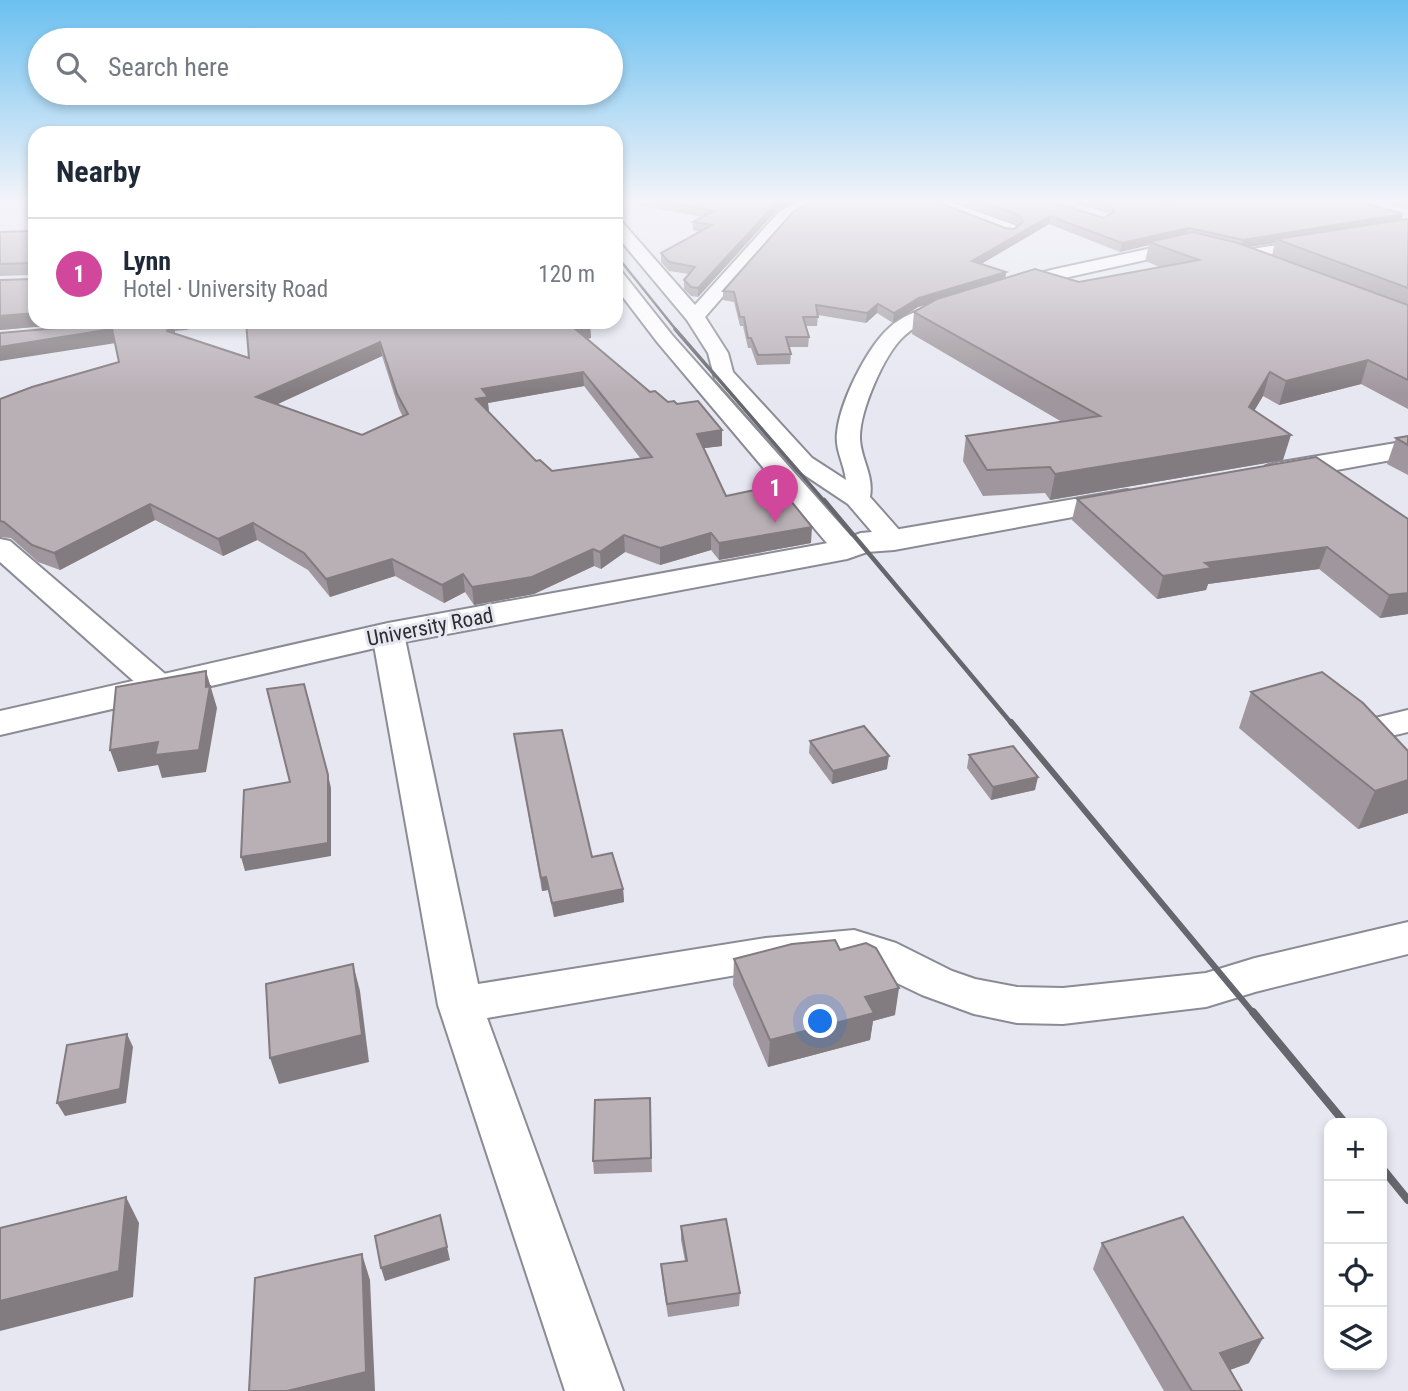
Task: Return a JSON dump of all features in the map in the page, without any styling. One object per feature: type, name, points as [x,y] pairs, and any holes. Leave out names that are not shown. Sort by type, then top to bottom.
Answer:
[{"type":"street","points":[[649,264],[695,317],[718,353],[723,374],[803,463],[857,498]]},
{"type":"street","points":[[695,317],[742,264]]},
{"type":"street","points":[[867,544],[857,498],[861,482],[848,439],[870,370],[896,332],[926,314],[1051,275],[1100,264]]},
{"type":"street","points":[[1259,264],[1279,271]]},
{"type":"street","points":[[623,285],[665,339],[867,544]]},
{"type":"street","points":[[1245,478],[1408,449]]},
{"type":"street","name":"University Road","points":[[0,723],[388,634],[867,544],[1151,495]]},
{"type":"street","points":[[0,547],[159,686]]},
{"type":"street","points":[[388,634],[460,1005],[594,1391]]},
{"type":"street","points":[[1408,721],[1362,732],[1408,780]]},
{"type":"street","points":[[460,1005],[766,954],[854,946],[881,955],[937,983],[974,996],[1017,1005],[1063,1006],[1206,990],[1255,975],[1408,938]]},
{"type":"building","points":[[679,264],[720,264],[698,288],[691,287],[684,280],[695,267]]},
{"type":"building","points":[[747,264],[981,264],[1006,272],[919,298],[894,313],[878,304],[867,313],[816,305],[818,317],[803,317],[809,337],[786,337],[791,354],[758,355],[751,338],[748,338],[744,317],[740,317],[734,292],[723,291]]},
{"type":"building","points":[[1178,264],[1295,264],[1408,305],[1408,380],[1368,360],[1286,381],[1270,372],[1249,407],[1291,435],[1055,474],[1050,467],[987,470],[966,436],[1100,416],[914,312],[937,299],[1035,269],[1079,282]]},
{"type":"building","points":[[1343,264],[1408,264],[1408,288]]},
{"type":"building","points":[[28,279],[28,314],[0,316],[0,280]]},
{"type":"building","points":[[46,329],[112,329],[0,347],[0,333]]},
{"type":"building","points":[[112,329],[168,329],[167,331],[249,358],[247,329],[575,329],[650,392],[655,391],[668,402],[674,401],[677,404],[698,401],[722,430],[697,434],[726,496],[778,485],[812,527],[719,543],[711,533],[660,548],[624,535],[600,552],[593,549],[532,577],[472,587],[463,574],[442,585],[392,559],[326,579],[304,553],[253,523],[218,539],[150,504],[54,553],[32,545],[0,521],[0,399],[119,362]],"holes":[[[380,342],[397,394],[408,414],[362,435],[256,397]],[[583,372],[652,457],[552,471],[540,460],[536,461],[476,399],[488,397],[482,389]]]},
{"type":"building","points":[[1408,436],[1408,445],[1396,438]]},
{"type":"building","points":[[1316,457],[1408,519],[1408,593],[1389,595],[1327,547],[1205,563],[1212,568],[1163,576],[1077,499]]},
{"type":"building","points":[[206,671],[206,687],[210,686],[199,750],[155,755],[158,742],[110,750],[116,687]]},
{"type":"building","points":[[1322,672],[1363,703],[1408,751],[1408,780],[1375,791],[1251,692]]},
{"type":"building","points":[[304,684],[328,775],[328,843],[241,857],[244,790],[290,782],[267,689]]},
{"type":"building","points":[[864,726],[889,756],[833,771],[810,741]]},
{"type":"building","points":[[562,730],[592,857],[612,853],[623,889],[552,903],[546,877],[541,878],[514,734]]},
{"type":"building","points":[[1013,746],[1038,777],[993,787],[969,755]]},
{"type":"building","points":[[835,940],[840,950],[866,943],[876,948],[899,988],[865,997],[874,1013],[770,1040],[734,959],[792,944]]},
{"type":"building","points":[[353,964],[362,1035],[270,1058],[266,984]]},
{"type":"building","points":[[127,1034],[120,1089],[57,1103],[67,1045]]},
{"type":"building","points":[[650,1098],[651,1158],[593,1161],[595,1100]]},
{"type":"building","points":[[126,1197],[119,1271],[0,1301],[0,1228]]},
{"type":"building","points":[[440,1215],[447,1247],[381,1268],[375,1236]]},
{"type":"building","points":[[1183,1217],[1263,1338],[1220,1353],[1242,1391],[1192,1391],[1102,1243]]},
{"type":"building","points":[[726,1219],[740,1293],[667,1304],[661,1264],[687,1261],[681,1226]]},
{"type":"building","points":[[362,1254],[366,1372],[287,1391],[249,1391],[255,1278]]},
{"type":"railway","points":[[623,264],[677,331]]},
{"type":"railway","points":[[675,329],[825,502]]},
{"type":"railway","points":[[824,500],[1012,724]]},
{"type":"railway","points":[[1011,722],[1254,1014]]},
{"type":"railway","points":[[1253,1012],[1341,1118]]},
{"type":"railway","points":[[1387,1174],[1408,1200]]},
{"type":"place","name":"Lynn","points":[[775,523]]}]
